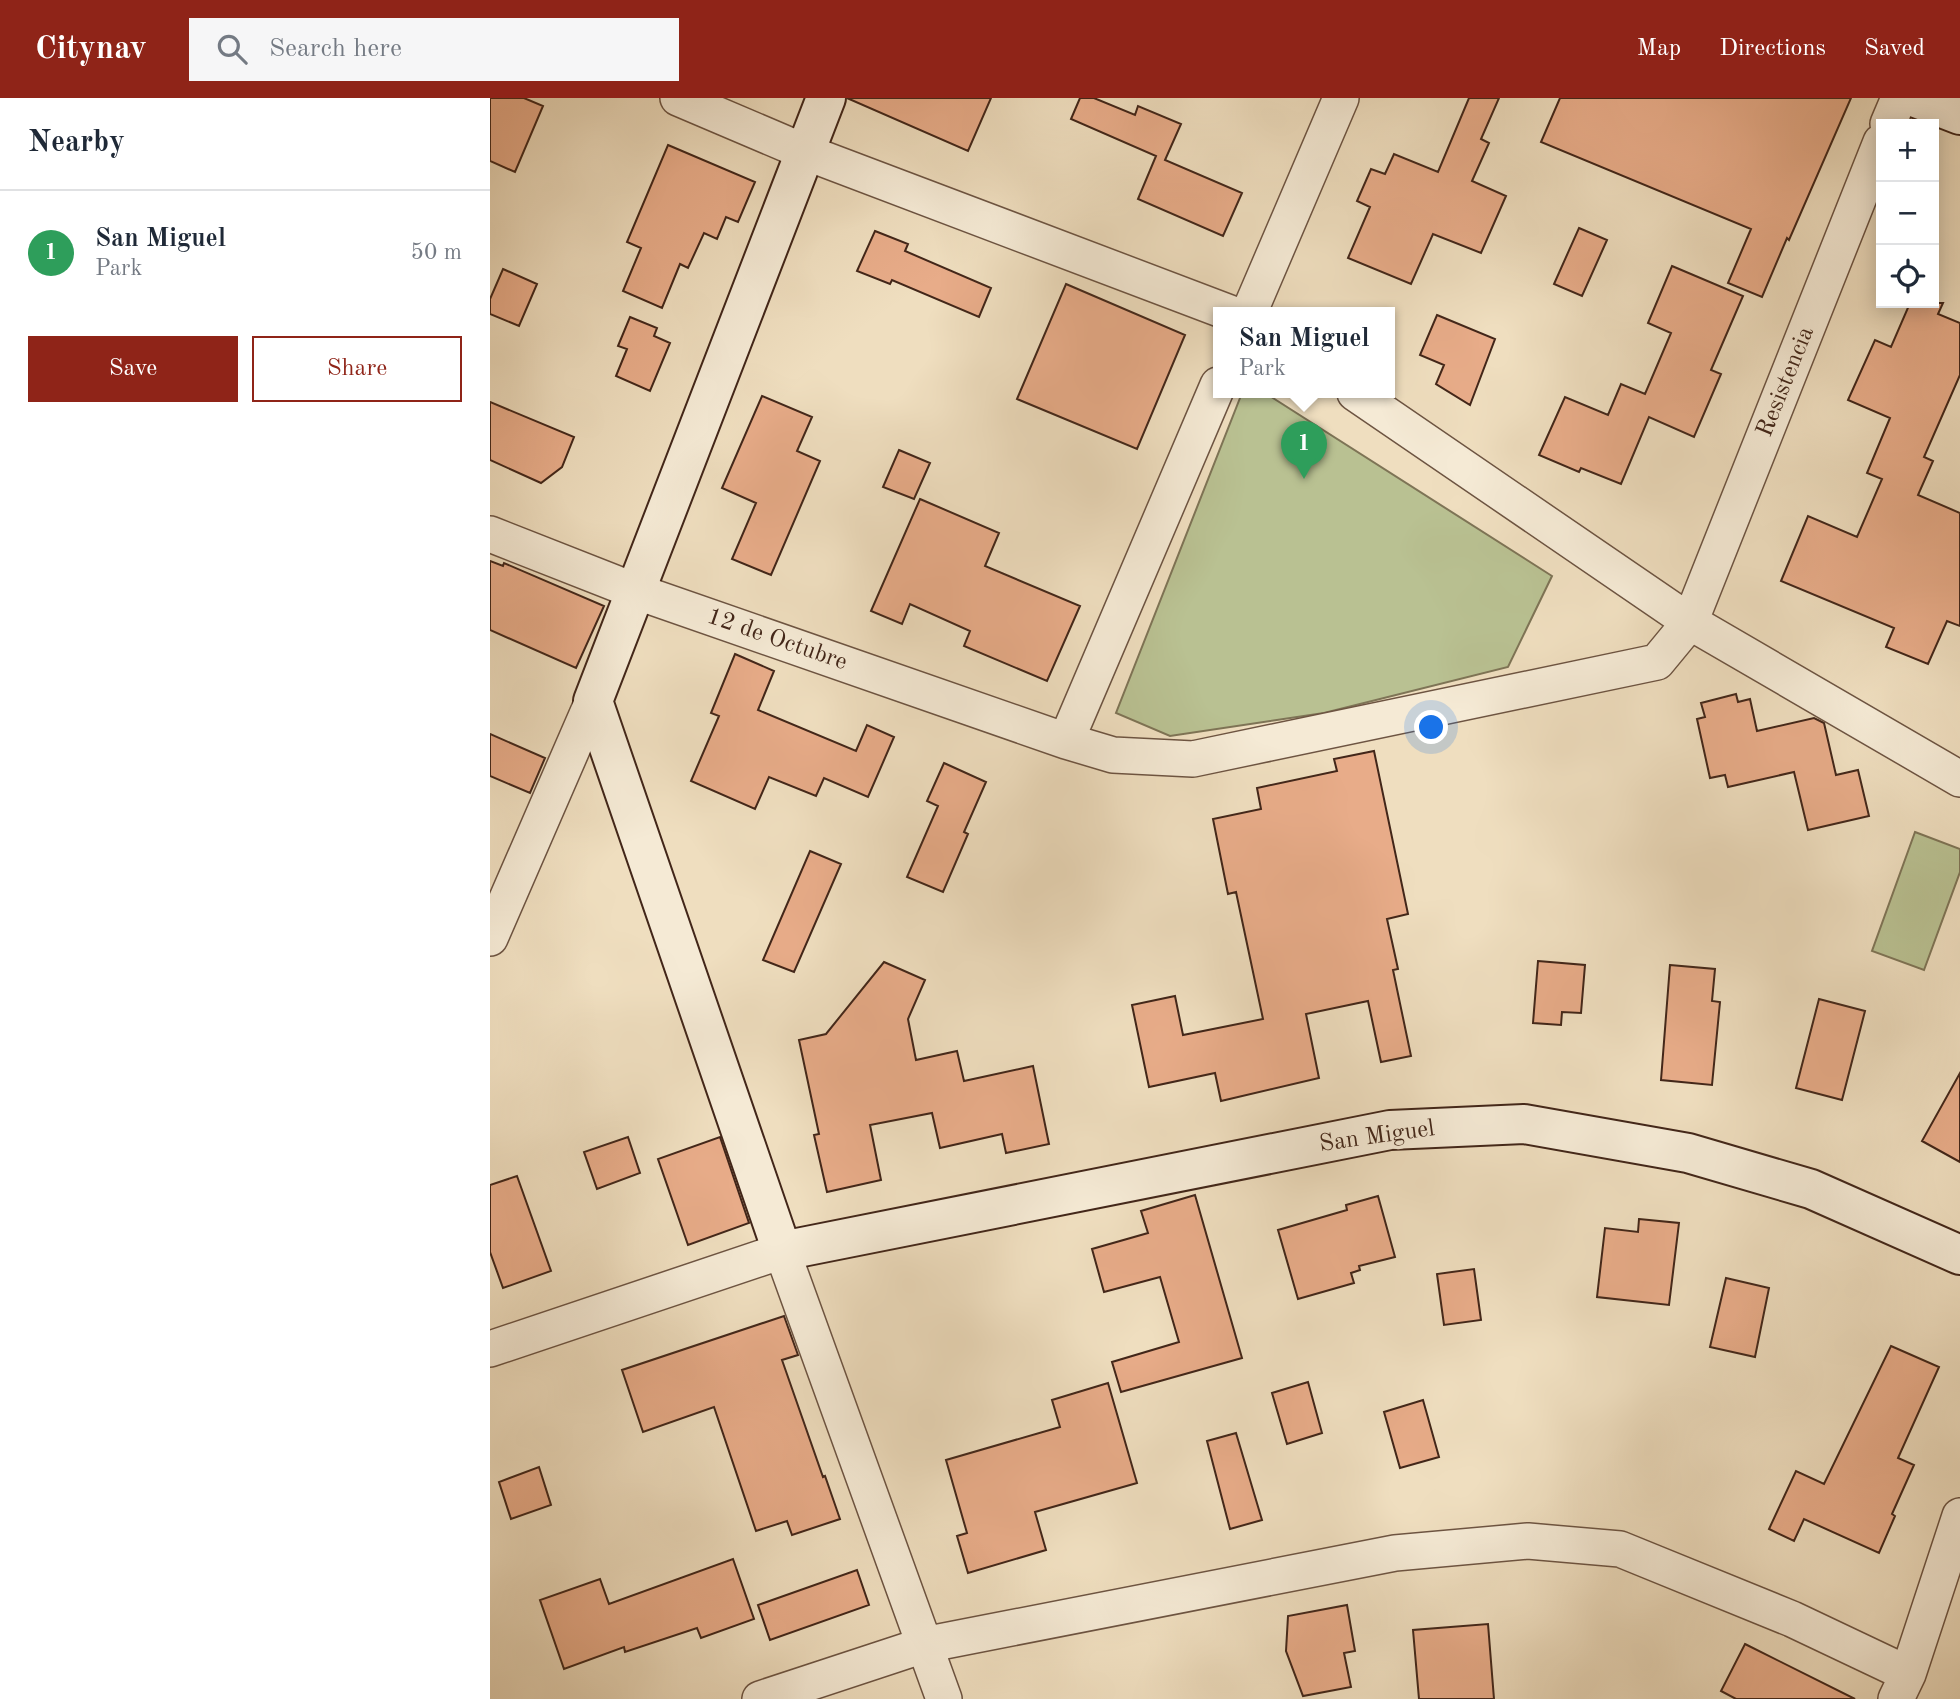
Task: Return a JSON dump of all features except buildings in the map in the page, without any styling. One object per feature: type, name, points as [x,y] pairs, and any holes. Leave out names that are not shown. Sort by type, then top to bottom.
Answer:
[{"type":"street","points":[[678,98],[805,152],[1214,307]]},
{"type":"street","points":[[490,938],[593,701],[826,98]]},
{"type":"street","points":[[1252,307],[1341,98]]},
{"type":"street","points":[[1890,119],[1899,98]]},
{"type":"street","points":[[1916,98],[1960,115]]},
{"type":"street","name":"Resistencia","points":[[1066,741],[1113,755],[1193,759],[1657,662],[1690,622],[1876,155]]},
{"type":"street","points":[[1066,741],[1213,397]]},
{"type":"street","points":[[1362,398],[1690,622],[1960,779]]},
{"type":"street","name":"12 de Octubre","points":[[490,534],[635,591],[1066,741]]},
{"type":"street","points":[[593,701],[782,1251],[944,1699]]},
{"type":"street","name":"San Miguel","points":[[782,1251],[1390,1130],[1524,1124],[1688,1153],[1811,1189],[1960,1255]]},
{"type":"street","points":[[490,1349],[782,1251]]},
{"type":"street","points":[[760,1699],[924,1645],[1395,1553],[1528,1541],[1619,1549],[1792,1619],[1902,1687],[1960,1516]]},
{"type":"green space","points":[[1240,398],[1273,398],[1552,576],[1508,667],[1324,713],[1170,736],[1116,713]]},
{"type":"green space","points":[[1915,832],[1960,849],[1960,872],[1924,970],[1872,951]]},
{"type":"place","name":"San Miguel","points":[[1304,479]]}]
